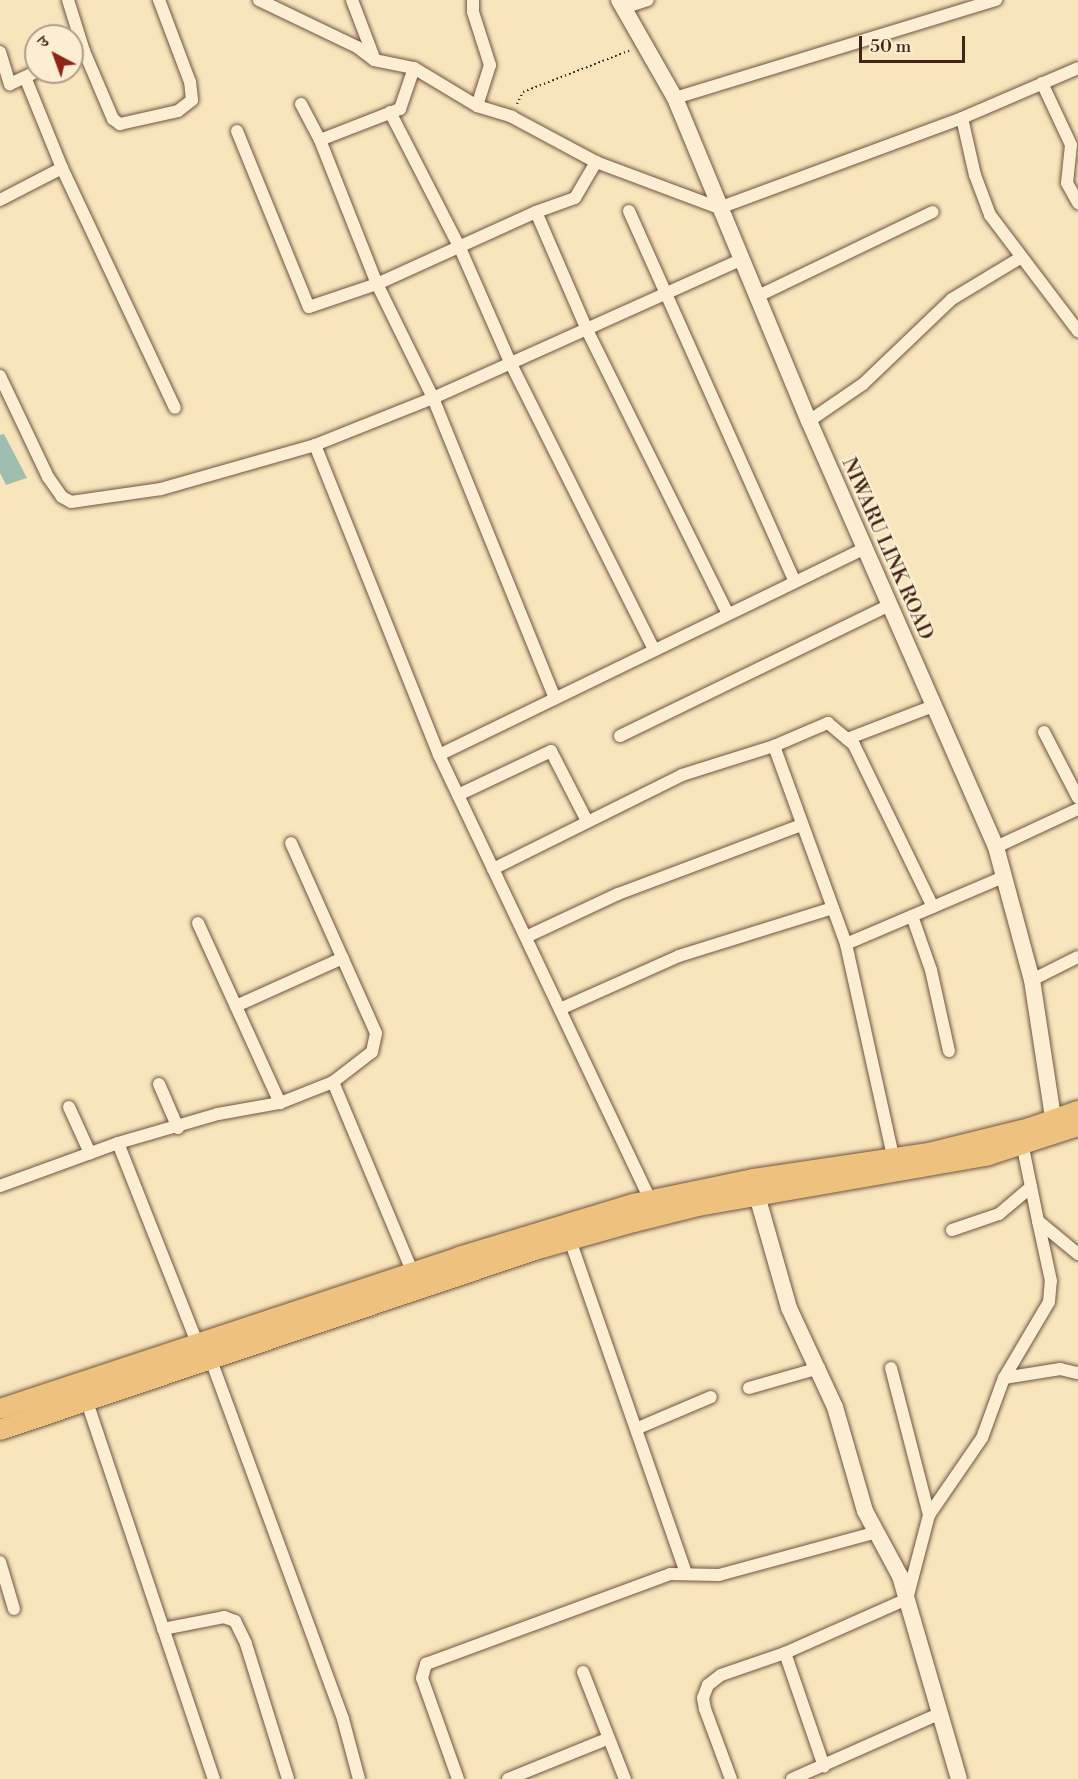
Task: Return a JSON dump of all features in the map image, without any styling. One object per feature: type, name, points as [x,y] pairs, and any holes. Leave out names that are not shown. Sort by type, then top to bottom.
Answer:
[{"type":"main road","points":[[0,1430],[211,1360],[413,1273],[654,1208],[754,1187],[895,1165],[1021,1138],[1054,1127],[1078,1111]]},
{"type":"main road","points":[[1054,1127],[1078,1126]]},
{"type":"main road","points":[[0,1409],[198,1344],[304,1320],[570,1240],[654,1208]]},
{"type":"street","points":[[68,0],[76,24]]},
{"type":"street","points":[[84,51],[114,119],[120,124],[185,107],[192,100],[193,91],[159,0]]},
{"type":"street","points":[[259,0],[357,47],[374,60],[414,68],[477,106],[512,117],[596,162],[718,208],[962,118],[1078,68]]},
{"type":"street","points":[[352,0],[374,60]]},
{"type":"street","points":[[473,0],[473,12],[490,65],[477,106]]},
{"type":"street","points":[[621,4],[648,0]]},
{"type":"street","points":[[675,98],[996,0]]},
{"type":"street","name":"NIWARU LINK ROAD","points":[[621,4],[675,98],[718,208],[743,259],[756,297],[808,422],[996,847],[1032,980],[1054,1127]]},
{"type":"street","points":[[0,52],[5,87],[24,78]]},
{"type":"street","points":[[320,140],[400,108],[414,68]]},
{"type":"street","points":[[1042,83],[1071,145],[1067,183],[1078,203]]},
{"type":"street","points":[[34,84],[62,168],[175,408]]},
{"type":"street","points":[[301,104],[320,140],[377,284],[433,398],[555,698]]},
{"type":"street","points":[[390,112],[460,248],[511,364],[654,650]]},
{"type":"street","points":[[962,118],[981,194],[990,215],[1020,258],[1078,331]]},
{"type":"street","points":[[237,131],[309,307],[377,284],[536,212],[576,198],[596,162]]},
{"type":"street","points":[[0,200],[62,168]]},
{"type":"street","points":[[629,211],[795,582]]},
{"type":"street","points":[[536,212],[587,330],[728,614]]},
{"type":"street","points":[[756,297],[933,212]]},
{"type":"street","points":[[808,422],[863,384],[952,299],[1020,258]]},
{"type":"street","points":[[0,376],[48,477],[62,496],[71,502],[161,489],[315,445],[433,398],[743,259]]},
{"type":"street","points":[[315,445],[439,755],[654,1208]]},
{"type":"street","points":[[439,755],[864,548]]},
{"type":"street","points":[[620,736],[890,605]]},
{"type":"street","points":[[847,739],[933,706]]},
{"type":"street","points":[[493,869],[682,775],[774,746],[828,723],[854,746],[933,907]]},
{"type":"street","points":[[1044,732],[1078,798]]},
{"type":"street","points":[[774,746],[846,944],[895,1165]]},
{"type":"street","points":[[458,795],[551,751],[587,821]]},
{"type":"street","points":[[996,847],[1078,808]]},
{"type":"street","points":[[526,938],[618,894],[802,825]]},
{"type":"street","points":[[1,1183],[118,1143],[178,1128],[218,1114],[280,1103],[333,1082],[372,1052],[376,1044],[375,1033],[291,843]]},
{"type":"street","points":[[846,944],[1003,877]]},
{"type":"street","points":[[560,1009],[679,956],[833,908]]},
{"type":"street","points":[[912,916],[931,970],[949,1051]]},
{"type":"street","points":[[198,923],[280,1103]]},
{"type":"street","points":[[1032,980],[1078,957]]},
{"type":"street","points":[[236,1006],[343,958]]},
{"type":"street","points":[[333,1082],[413,1273]]},
{"type":"street","points":[[159,1084],[178,1128]]},
{"type":"street","points":[[69,1107],[90,1153]]},
{"type":"street","points":[[907,1599],[929,1515],[991,1422],[1004,1378],[1049,1302],[1051,1281],[1021,1138]]},
{"type":"street","points":[[118,1143],[198,1344]]},
{"type":"street","points":[[754,1187],[789,1308],[819,1368],[835,1407],[865,1511],[900,1576],[959,1779]]},
{"type":"street","points":[[952,1230],[999,1214],[1030,1187]]},
{"type":"street","points":[[1038,1221],[1078,1254]]},
{"type":"street","points":[[570,1240],[638,1428],[686,1573]]},
{"type":"street","points":[[211,1360],[343,1719],[359,1779]]},
{"type":"street","points":[[748,1388],[819,1368]]},
{"type":"street","points":[[891,1368],[929,1515]]},
{"type":"street","points":[[1004,1378],[1060,1369],[1078,1373]]},
{"type":"street","points":[[638,1428],[711,1397]]},
{"type":"street","points":[[87,1402],[214,1779]]},
{"type":"street","points":[[458,1779],[422,1678],[426,1665],[631,1587],[686,1573],[719,1575],[877,1532]]},
{"type":"street","points":[[0,1562],[14,1609]]},
{"type":"street","points":[[731,1779],[705,1709],[703,1698],[708,1685],[722,1675],[785,1653],[907,1599]]},
{"type":"street","points":[[163,1629],[224,1617],[235,1622],[246,1644],[288,1779]]},
{"type":"street","points":[[785,1653],[824,1766]]},
{"type":"street","points":[[583,1672],[607,1739],[625,1779]]},
{"type":"street","points":[[792,1779],[939,1714]]},
{"type":"street","points":[[508,1779],[607,1739]]},
{"type":"path","points":[[512,117],[523,92],[644,45]]},
{"type":"shaded area","points":[[4,434],[27,478],[6,485],[0,473],[0,435]]}]
